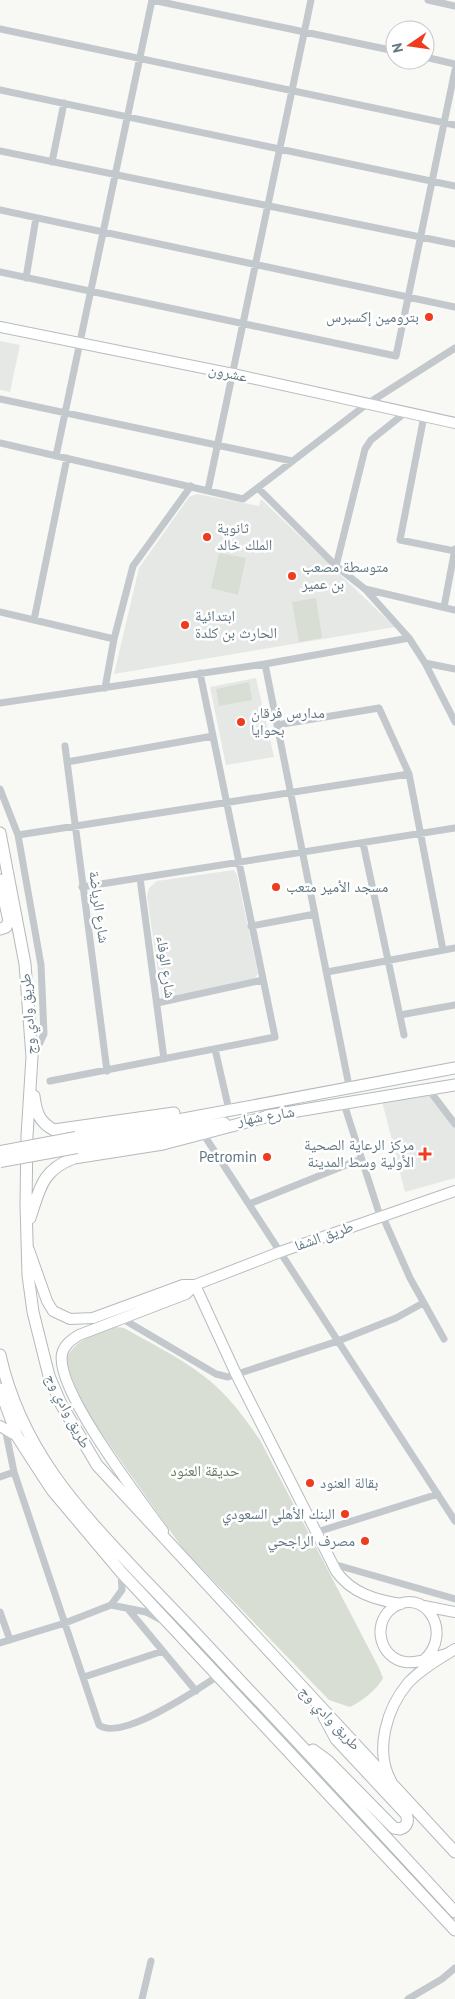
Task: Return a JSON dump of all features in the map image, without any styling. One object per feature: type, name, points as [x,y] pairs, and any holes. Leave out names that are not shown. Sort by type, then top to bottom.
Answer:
[{"type":"highway","points":[[0,1152],[77,1143],[163,1128]]},
{"type":"highway","points":[[0,1161],[77,1143]]},
{"type":"main road","name":"طريق وادي وج","points":[[0,834],[25,964],[31,1066],[27,1136],[28,1275],[33,1312],[48,1376],[61,1404],[97,1465],[455,1852]]},
{"type":"main road","points":[[0,880],[9,921],[6,927],[0,929]]},
{"type":"main road","points":[[31,1066],[36,1111],[43,1124],[54,1130],[220,1105],[229,1110]]},
{"type":"main road","name":"شارع شهار","points":[[163,1128],[229,1110],[349,1086],[455,1068]]},
{"type":"main road","name":"شارع شهار","points":[[163,1128],[273,1115],[455,1085]]},
{"type":"main road","points":[[27,1229],[42,1182],[52,1169],[61,1163],[74,1158],[204,1135],[273,1115]]},
{"type":"main road","points":[[0,1355],[12,1400],[29,1436],[56,1480],[93,1525],[289,1732],[455,1912]]},
{"type":"main road","points":[[0,1389],[17,1436],[52,1490],[167,1623],[455,1931]]},
{"type":"main road","points":[[289,1732],[328,1761],[392,1826],[400,1829],[406,1826],[408,1820],[406,1814],[336,1739],[316,1702]]},
{"type":"street","points":[[56,456],[78,342],[152,0],[385,49]]},
{"type":"street","points":[[208,490],[311,0]]},
{"type":"street","points":[[428,0],[455,6]]},
{"type":"street","points":[[0,29],[455,125]]},
{"type":"street","points":[[435,59],[455,64]]},
{"type":"street","points":[[0,272],[396,356],[455,70]]},
{"type":"street","points":[[0,90],[455,186]]},
{"type":"street","points":[[52,162],[64,103]]},
{"type":"street","points":[[0,151],[455,244]]},
{"type":"street","points":[[0,210],[455,307]]},
{"type":"street","points":[[26,278],[36,218]]},
{"type":"street","name":"عشرون","points":[[0,326],[233,374],[455,423]]},
{"type":"street","points":[[0,443],[243,499],[367,404],[455,348]]},
{"type":"street","points":[[0,399],[292,461]]},
{"type":"street","points":[[336,566],[365,449],[371,440],[406,412]]},
{"type":"street","points":[[424,416],[400,540],[455,550],[444,607]]},
{"type":"street","points":[[34,620],[67,458]]},
{"type":"street","points":[[105,688],[114,639],[134,566],[191,486]]},
{"type":"street","points":[[258,488],[336,566],[365,589],[409,638],[425,663],[455,722]]},
{"type":"street","points":[[365,589],[455,610]]},
{"type":"street","points":[[0,612],[114,639]]},
{"type":"street","points":[[0,704],[265,664],[409,638]]},
{"type":"street","points":[[425,663],[455,669]]},
{"type":"street","points":[[265,664],[349,1086]]},
{"type":"street","points":[[50,1081],[275,1037],[200,673]]},
{"type":"street","points":[[278,726],[379,708],[409,774],[444,950]]},
{"type":"street","points":[[67,762],[213,736]]},
{"type":"street","name":"شارع الرياضة","points":[[65,746],[107,1071]]},
{"type":"street","points":[[18,836],[409,774]]},
{"type":"street","points":[[0,788],[18,836],[41,966],[44,1034],[31,1066]]},
{"type":"street","points":[[82,886],[421,835],[455,828]]},
{"type":"street","points":[[364,843],[404,1035]]},
{"type":"street","name":"شارع الوفاء","points":[[140,878],[164,1059]]},
{"type":"street","points":[[251,926],[315,914]]},
{"type":"street","points":[[327,972],[455,948]]},
{"type":"street","points":[[157,1003],[263,980]]},
{"type":"street","points":[[400,1015],[455,1005]]},
{"type":"street","points":[[215,1049],[229,1110]]},
{"type":"street","points":[[429,1090],[455,1124]]},
{"type":"street","points":[[344,1104],[381,1216],[410,1278],[444,1339]]},
{"type":"street","points":[[204,1135],[454,1519]]},
{"type":"street","points":[[249,1204],[361,1159]]},
{"type":"street","name":"طريق الشفا","points":[[195,1286],[280,1252],[455,1191]]},
{"type":"street","points":[[28,1245],[47,1301],[53,1311],[70,1319],[93,1318],[183,1285],[195,1286]]},
{"type":"street","points":[[184,1560],[94,1433],[80,1410],[62,1363],[64,1347],[78,1335],[186,1294],[195,1286]]},
{"type":"street","points":[[195,1286],[237,1376],[342,1580],[350,1587],[384,1602],[411,1603],[455,1612]]},
{"type":"street","points":[[121,1318],[216,1374],[228,1377],[237,1376],[338,1341],[396,1318],[423,1302]]},
{"type":"street","points":[[2,1427],[17,1436]]},
{"type":"street","points":[[2,1427],[14,1472],[99,1725],[103,1728],[126,1726],[141,1720],[218,1676]]},
{"type":"street","points":[[0,1477],[14,1472]]},
{"type":"street","points":[[317,1532],[438,1494]]},
{"type":"street","points":[[333,1564],[455,1598]]},
{"type":"street","points":[[0,1643],[65,1623],[111,1605],[122,1590],[121,1572]]},
{"type":"street","points":[[401,1604],[385,1616],[381,1624],[382,1644],[387,1652],[404,1662],[427,1660],[450,1652]]},
{"type":"street","points":[[111,1605],[146,1612],[167,1623]]},
{"type":"street","points":[[396,1788],[387,1773],[384,1759],[384,1738],[387,1720],[396,1702],[437,1646],[439,1626],[435,1617],[424,1606]]},
{"type":"street","points":[[128,1609],[196,1690]]},
{"type":"street","points":[[0,1612],[10,1640]]},
{"type":"street","points":[[84,1677],[163,1651]]},
{"type":"street","points":[[142,1999],[151,1960]]},
{"type":"street","points":[[408,1999],[455,1968]]},
{"type":"shaded area","points":[[0,341],[20,345],[10,392],[0,390]]},
{"type":"shaded area","points":[[197,494],[259,506],[261,499],[395,627],[114,674],[139,568],[189,497]]},
{"type":"shaded area","name":"مدارس فرقان بحوايا","points":[[256,678],[274,757],[226,765],[210,687]]},
{"type":"shaded area","points":[[234,870],[237,875],[258,974],[254,979],[162,998],[147,896],[149,888],[157,881]]},
{"type":"shaded area","name":"مركز الرعاية الصحية الأولية وسط المدينة","points":[[428,1095],[455,1129],[455,1178],[405,1192],[382,1101]]},
{"type":"green space","points":[[219,553],[246,558],[238,595],[211,588]]},
{"type":"green space","points":[[316,598],[322,638],[299,642],[292,602]]},
{"type":"green space","points":[[249,682],[252,700],[219,706],[216,689]]},
{"type":"green space","name":"حديقة العنود","points":[[117,1327],[124,1328],[175,1356],[199,1372],[232,1403],[260,1440],[383,1678],[369,1695],[359,1702],[350,1707],[329,1700],[183,1549],[85,1410],[65,1361],[74,1348],[86,1338]]},
{"type":"place","name":"بترومين إكسبرس","points":[[429,317]]},
{"type":"place","name":"ثانوية الملك خالد","points":[[207,537]]},
{"type":"place","name":"متوسطة مصعب بن عمير","points":[[292,576]]},
{"type":"place","name":"ابتدائية الحارث بن كلدة","points":[[185,625]]},
{"type":"place","name":"مدارس فرقان بحوايا","points":[[241,722]]},
{"type":"place","name":"مسجد الأمير متعب","points":[[276,887]]},
{"type":"place","name":"مركز الرعاية الصحية الأولية وسط المدينة","points":[[425,1154]]},
{"type":"place","name":"Petromin","points":[[267,1157]]},
{"type":"place","name":"بقالة العنود","points":[[310,1483]]},
{"type":"place","name":"البنك الأهلي السعودي","points":[[345,1514]]},
{"type":"place","name":"مصرف الراجحي","points":[[365,1541]]}]
